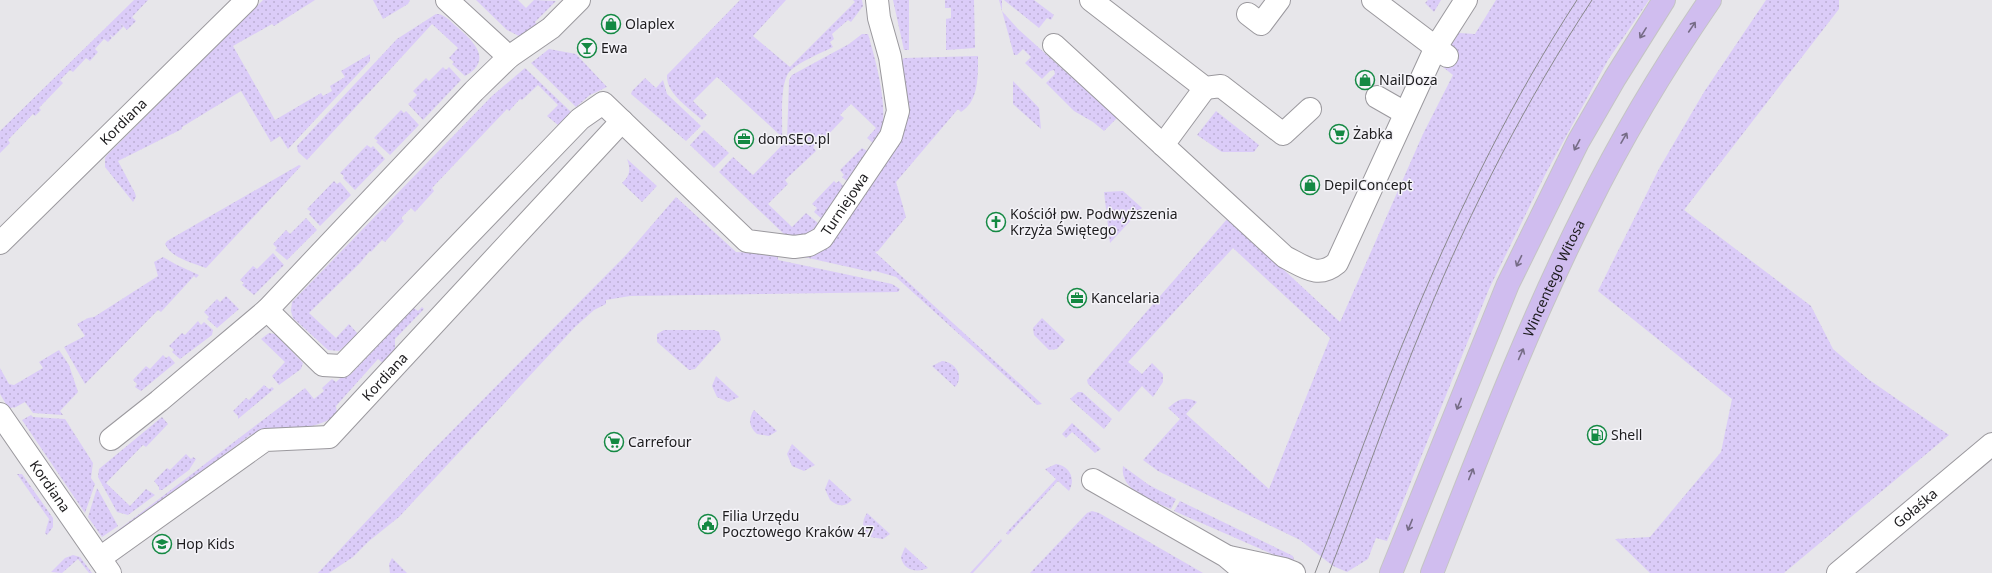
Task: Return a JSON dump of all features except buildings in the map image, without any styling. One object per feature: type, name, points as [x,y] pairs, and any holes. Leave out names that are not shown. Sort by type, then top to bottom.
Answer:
[{"type":"main road","points":[[1391,573],[1502,298],[1520,259],[1582,136],[1614,78],[1664,0]]},
{"type":"main road","name":"Wincentego Witosa","points":[[1432,573],[1507,384],[1586,210],[1646,100],[1710,0]]},
{"type":"street","name":"Kordiana","points":[[0,243],[247,0]]},
{"type":"street","points":[[448,0],[509,57]]},
{"type":"street","points":[[111,439],[160,401],[266,310],[468,97],[509,57],[551,28],[579,0]]},
{"type":"street","name":"Turniejowa","points":[[266,310],[323,365],[342,366],[580,119],[603,103],[747,241],[794,247],[809,245],[822,238],[891,136],[898,111],[890,57],[879,18],[877,0]]},
{"type":"street","points":[[1092,0],[1205,88],[1221,86],[1283,134],[1310,109]]},
{"type":"street","points":[[1373,0],[1442,51]]},
{"type":"street","points":[[1054,45],[1285,257],[1319,272],[1328,271],[1337,263],[1405,114],[1442,51],[1466,0]]},
{"type":"street","points":[[1163,145],[1205,88]]},
{"type":"street","points":[[1377,96],[1405,114]]},
{"type":"street","name":"Kordiana","points":[[0,414],[105,566],[264,440],[330,437],[622,121]]},
{"type":"street","name":"Gołaśka","points":[[1838,573],[1988,454]]},
{"type":"street","points":[[1093,480],[1226,556],[1246,573]]},
{"type":"street","points":[[1226,556],[1284,569],[1294,573]]},
{"type":"shaded area","points":[[134,0],[148,0],[132,17],[136,21],[127,30],[120,23],[123,27],[113,37],[109,34],[112,38],[108,42],[104,39],[95,49],[98,52],[90,61],[86,58],[73,72],[70,70],[60,80],[63,83],[39,108],[41,110],[35,116],[33,114],[8,140],[10,143],[0,153],[0,131]]},
{"type":"shaded area","points":[[263,0],[315,0],[274,26],[272,24],[233,46],[275,120],[321,93],[323,96],[332,91],[330,86],[345,77],[341,71],[370,54],[370,61],[288,149],[280,136],[271,142],[241,91],[182,127],[182,129],[118,161],[135,193],[136,197],[133,202],[105,167],[105,158]]},
{"type":"shaded area","points":[[373,0],[410,0],[408,4],[383,19]]},
{"type":"shaded area","points":[[476,0],[518,0],[526,8],[534,0],[556,1],[535,22],[537,25],[521,37],[507,30]]},
{"type":"shaded area","points":[[740,0],[786,0],[753,36],[790,67],[855,2],[853,0],[862,0],[863,6],[851,22],[848,20],[832,34],[834,39],[830,42],[833,47],[799,64],[790,71],[784,84],[782,102],[782,137],[717,77],[693,101],[707,115],[702,120],[674,94],[668,82],[667,75]]},
{"type":"shaded area","points":[[893,0],[909,0],[909,50],[904,50]]},
{"type":"shaded area","points":[[945,0],[974,0],[975,48],[946,50],[946,19],[951,18],[951,8],[945,8]]},
{"type":"shaded area","points":[[999,0],[1002,0],[1002,11]]},
{"type":"shaded area","points":[[1004,0],[1034,0],[1054,15],[1051,20],[1047,18],[1039,28]]},
{"type":"shaded area","points":[[1428,0],[1441,0],[1434,12],[1425,3]]},
{"type":"shaded area","points":[[1496,0],[1649,0],[1608,60],[1546,173],[1489,289],[1387,541],[1376,538],[1368,559],[1347,572],[1333,566],[1300,540],[1158,471],[1143,460],[1180,419],[1168,408],[1181,399],[1189,399],[1197,402],[1186,414],[1269,489],[1330,338],[1233,248],[1128,362],[1142,374],[1152,363],[1163,374],[1163,382],[1153,397],[1142,386],[1119,412],[1088,384],[1087,380],[1228,218],[1340,322],[1423,134],[1453,75],[1439,64],[1459,33],[1475,34]]},
{"type":"shaded area","points":[[1766,0],[1839,0],[1839,9],[1684,210],[1811,306],[1833,349],[1868,379],[1949,435],[1784,573],[1650,573],[1615,539],[1650,537],[1721,452],[1732,399],[1598,291],[1660,167],[1704,92]]},
{"type":"shaded area","points":[[1002,11],[1018,29],[1117,118],[1104,131],[1093,122],[1074,111],[1046,83],[1055,74],[1054,70],[1050,71],[1042,79],[1025,63],[1031,57],[1023,49],[1017,55],[1014,55]]},
{"type":"shaded area","points":[[436,14],[447,18],[474,44],[478,51],[479,57],[478,64],[474,70],[465,76],[452,64],[454,62],[449,58],[458,48],[432,24],[307,160],[298,152],[297,146],[397,39]]},
{"type":"shaded area","points":[[862,34],[868,34],[880,84],[883,124],[879,136],[872,147],[873,143],[867,138],[876,128],[851,104],[840,115],[844,118],[824,139],[819,134],[813,140],[816,144],[813,147],[816,151],[785,180],[788,184],[768,204],[792,227],[806,213],[819,224],[806,237],[785,235],[719,172],[733,157],[753,175],[787,140],[789,80],[792,75],[849,44]]},
{"type":"shaded area","points":[[549,49],[576,54],[607,87],[590,95],[576,107],[531,63]]},
{"type":"shaded area","points":[[978,56],[976,87],[971,101],[961,112],[958,109],[896,182],[906,217],[878,251],[875,252],[1042,404],[1037,405],[896,277],[872,270],[871,272],[795,255],[888,156],[901,61],[904,58]]},
{"type":"shaded area","points":[[443,67],[446,70],[449,67],[461,80],[423,120],[408,104],[417,95],[413,91],[426,78],[429,81]]},
{"type":"shaded area","points":[[525,68],[571,112],[558,125],[547,116],[558,105],[538,85],[522,100],[520,99],[509,111],[507,109],[432,188],[434,191],[415,212],[411,208],[401,218],[404,221],[385,242],[382,240],[371,252],[370,251],[360,263],[309,313],[336,338],[349,324],[358,334],[339,351],[328,350],[293,318],[291,311],[292,302],[492,96]]},
{"type":"shaded area","points":[[645,78],[656,88],[663,80],[667,94],[701,126],[686,141],[631,94],[632,91]]},
{"type":"shaded area","points":[[1013,81],[1039,108],[1041,129],[1013,104]]},
{"type":"shaded area","points":[[401,110],[404,113],[406,111],[419,125],[390,155],[376,142],[378,141],[374,138]]},
{"type":"shaded area","points":[[1216,111],[1259,145],[1254,152],[1222,152],[1197,135]]},
{"type":"shaded area","points":[[704,130],[729,153],[714,168],[690,145]]},
{"type":"shaded area","points":[[367,145],[371,148],[373,146],[385,159],[355,190],[340,173]]},
{"type":"shaded area","points":[[862,148],[869,152],[848,182],[842,177],[844,175],[840,170]]},
{"type":"shaded area","points":[[627,159],[657,186],[642,202],[622,183],[627,178],[629,172]]},
{"type":"shaded area","points":[[299,165],[301,166],[206,268],[177,256],[168,249],[165,244],[167,241]]},
{"type":"shaded area","points":[[334,181],[337,184],[340,182],[351,195],[320,226],[309,214],[311,212],[307,209]]},
{"type":"shaded area","points":[[834,181],[836,183],[839,181],[844,187],[822,219],[814,212],[817,208],[812,204]]},
{"type":"shaded area","points":[[1123,191],[1142,208],[1110,243],[1104,192]]},
{"type":"shaded area","points":[[676,197],[736,252],[778,254],[778,260],[892,284],[900,289],[898,292],[630,296],[606,300],[606,304],[594,310],[575,327],[399,517],[369,541],[353,557],[329,573],[318,573],[431,452],[626,255]]},
{"type":"shaded area","points":[[306,218],[317,230],[287,260],[275,250],[277,248],[273,244],[286,230],[290,234]]},
{"type":"shaded area","points":[[273,253],[284,265],[254,295],[242,285],[244,283],[240,280],[253,266],[257,269]]},
{"type":"shaded area","points":[[163,257],[199,275],[196,278],[194,276],[161,312],[158,310],[85,384],[64,347],[85,336],[77,324],[88,318],[94,317],[158,276],[154,262]]},
{"type":"shaded area","points":[[226,296],[239,309],[217,328],[207,319],[209,317],[204,312],[217,299],[220,302]]},
{"type":"shaded area","points":[[422,307],[424,309],[395,339],[395,353],[384,364],[378,359],[336,406],[337,414],[327,421],[316,425],[271,430],[249,436],[107,543],[105,540],[305,388],[314,399],[324,391],[322,388],[332,379],[336,382],[346,373],[350,375],[414,308],[418,311]]},
{"type":"shaded area","points":[[1042,318],[1065,340],[1057,349],[1049,350],[1034,335],[1033,328]]},
{"type":"shaded area","points":[[198,321],[201,325],[204,322],[213,330],[212,335],[180,359],[172,352],[174,350],[169,346],[182,333],[185,335]]},
{"type":"shaded area","points":[[664,330],[714,330],[719,332],[721,340],[695,369],[689,370],[657,342],[657,334]]},
{"type":"shaded area","points":[[269,333],[275,334],[303,363],[301,369],[279,385],[272,376],[285,362],[261,339]]},
{"type":"shaded area","points":[[59,350],[69,365],[78,392],[60,411],[63,415],[33,413],[25,402],[9,409],[0,394],[0,368],[9,384],[14,385],[43,368],[39,362]]},
{"type":"shaded area","points":[[163,355],[166,358],[169,356],[175,363],[141,391],[135,387],[137,384],[133,380],[146,366],[150,369]]},
{"type":"shaded area","points":[[942,361],[951,364],[959,374],[958,383],[955,387],[932,366]]},
{"type":"shaded area","points":[[716,376],[739,397],[728,402],[717,397],[712,386]]},
{"type":"shaded area","points":[[264,385],[269,389],[272,387],[274,389],[238,419],[238,416],[233,411],[246,398],[249,400]]},
{"type":"shaded area","points":[[1078,392],[1082,392],[1112,419],[1104,429],[1070,399]]},
{"type":"shaded area","points":[[754,410],[777,431],[769,436],[757,434],[752,429],[750,423]]},
{"type":"shaded area","points":[[31,415],[33,417],[65,419],[93,463],[91,478],[95,484],[85,513],[22,420]]},
{"type":"shaded area","points":[[162,417],[168,424],[146,447],[143,445],[106,483],[130,506],[146,489],[155,495],[128,515],[117,512],[98,477],[99,469]]},
{"type":"shaded area","points":[[1072,423],[1101,449],[1095,453],[1072,432],[1066,438],[1062,434]]},
{"type":"shaded area","points":[[792,444],[815,465],[804,471],[792,466],[787,454]]},
{"type":"shaded area","points":[[186,454],[191,459],[193,457],[196,459],[189,470],[162,490],[159,490],[159,487],[154,481],[167,468],[170,470]]},
{"type":"shaded area","points":[[1056,464],[1065,467],[1072,478],[1069,491],[1058,481],[1008,535],[1006,533],[1056,479],[1045,469]]},
{"type":"shaded area","points":[[1123,466],[1149,485],[1176,499],[1171,509],[1139,494],[1132,488],[1126,482],[1123,475]]},
{"type":"shaded area","points":[[17,474],[22,474],[53,518],[53,527],[47,535],[45,533],[49,519]]},
{"type":"shaded area","points":[[829,479],[852,500],[847,504],[839,505],[830,500],[825,489]]},
{"type":"shaded area","points":[[97,488],[118,526],[102,537],[88,517]]},
{"type":"shaded area","points":[[1180,501],[1293,556],[1295,564],[1174,511]]},
{"type":"shaded area","points":[[1092,511],[1099,513],[1203,573],[1030,573],[1087,513]]},
{"type":"shaded area","points":[[867,513],[890,534],[883,539],[870,537],[865,532],[863,526]]},
{"type":"shaded area","points":[[1001,539],[1002,541],[973,573],[970,573]]},
{"type":"shaded area","points":[[905,547],[928,568],[924,570],[912,570],[908,568],[902,562],[901,557]]},
{"type":"shaded area","points":[[73,555],[80,557],[92,573],[89,573],[78,559],[62,573],[51,572],[65,558]]},
{"type":"shaded area","points":[[392,558],[407,573],[390,573],[389,564]]},
{"type":"tram line","points":[[1315,573],[1389,377],[1451,232],[1489,153],[1531,75],[1577,0]]},
{"type":"tram line","points":[[1329,573],[1413,350],[1443,277],[1481,195],[1523,115],[1545,76],[1592,0]]},
{"type":"place","name":"Olaplex","points":[[611,24]]},
{"type":"place","name":"Ewa","points":[[587,48]]},
{"type":"place","name":"NailDoza","points":[[1365,80]]},
{"type":"place","name":"Żabka","points":[[1339,134]]},
{"type":"place","name":"domSEO.pl","points":[[744,139]]},
{"type":"place","name":"DepilConcept","points":[[1310,185]]},
{"type":"place","name":"Kościół pw. Podwyższenia Krzyża Świętego","points":[[996,222]]},
{"type":"place","name":"Kancelaria","points":[[1077,298]]},
{"type":"place","name":"Shell","points":[[1597,435]]},
{"type":"place","name":"Carrefour","points":[[614,442]]},
{"type":"place","name":"Filia Urzędu Pocztowego Kraków 47","points":[[708,524]]},
{"type":"place","name":"Hop Kids","points":[[162,544]]}]
